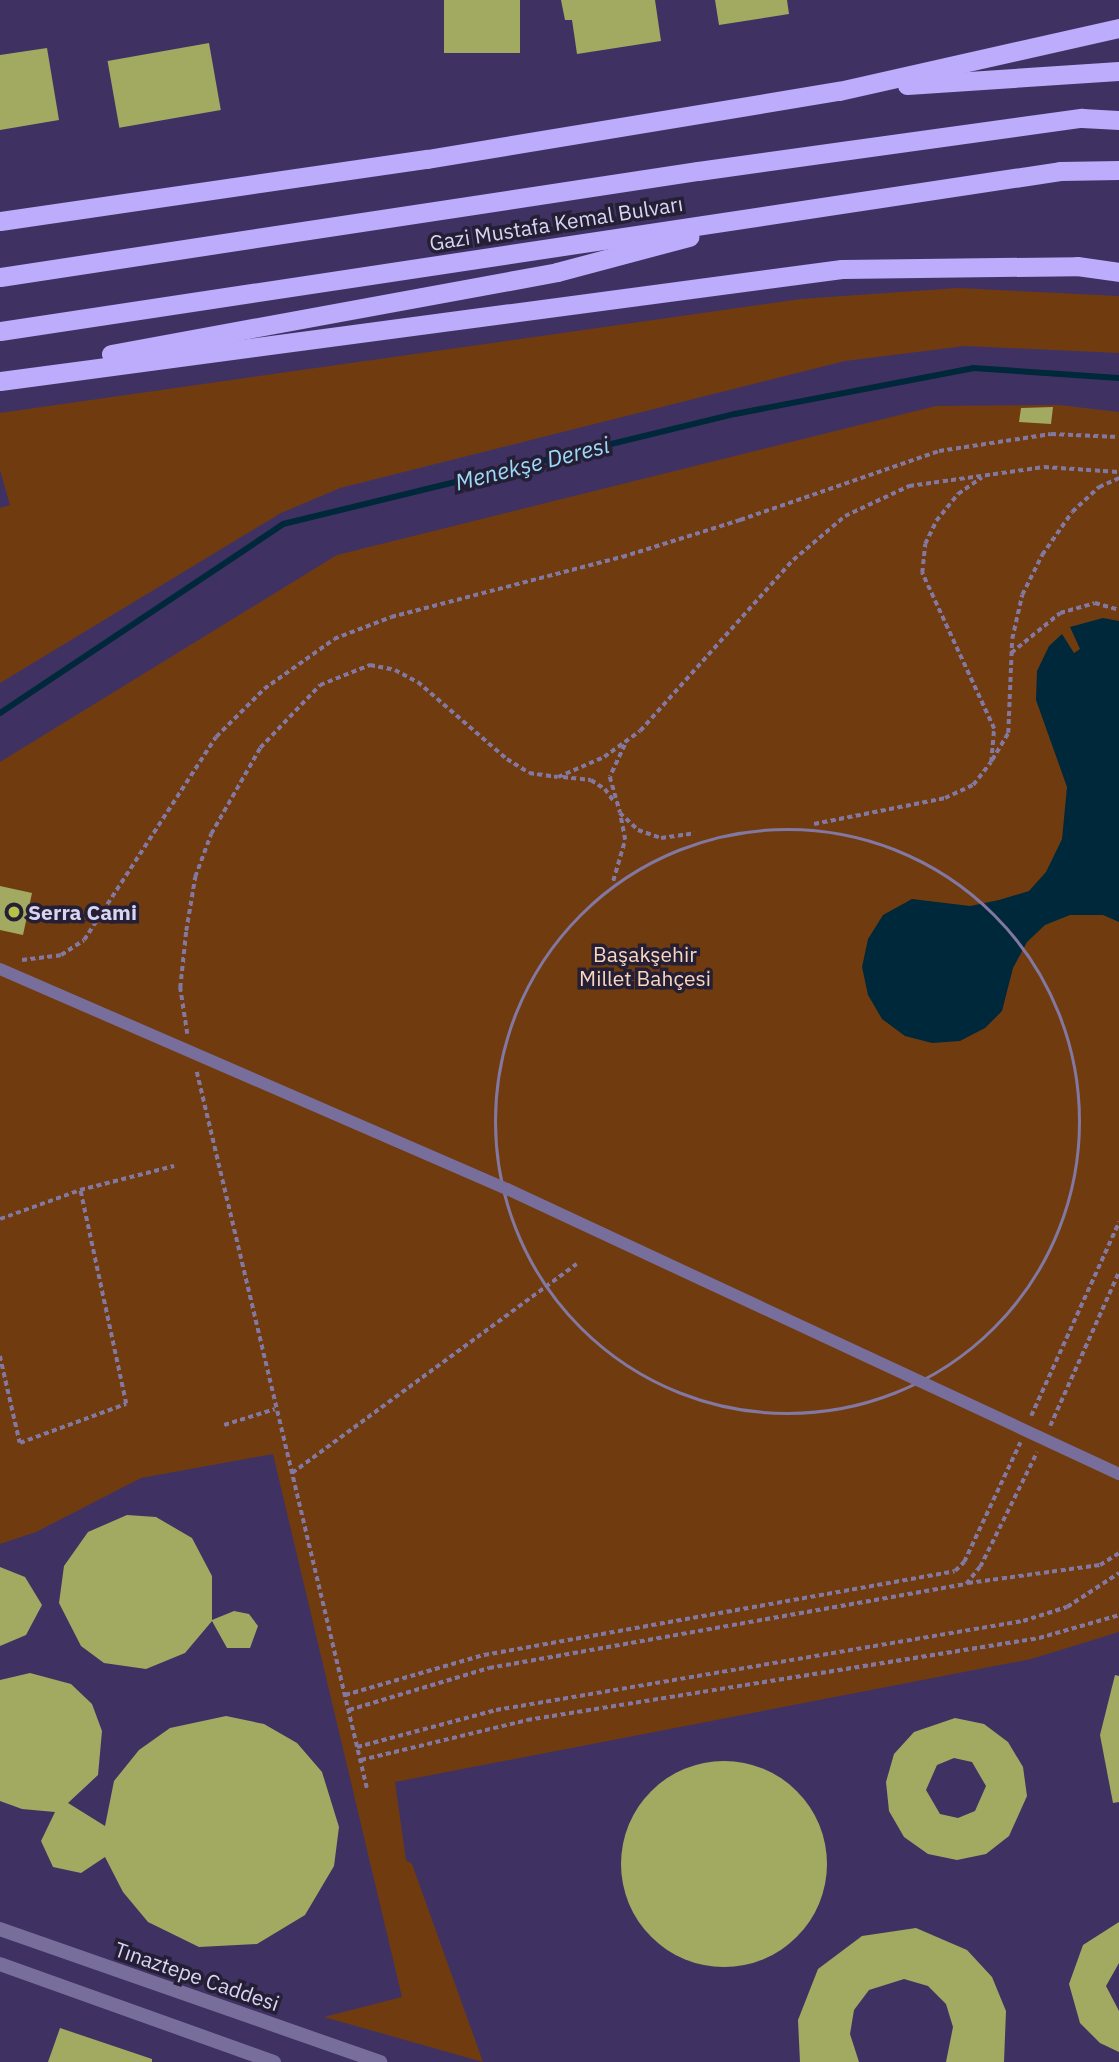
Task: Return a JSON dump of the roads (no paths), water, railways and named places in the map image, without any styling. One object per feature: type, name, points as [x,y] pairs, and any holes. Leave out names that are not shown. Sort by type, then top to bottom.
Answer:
[{"type":"highway","points":[[0,221],[427,159],[839,90],[1119,28]]},
{"type":"highway","points":[[839,90],[1119,71]]},
{"type":"highway","name":"Gazi Mustafa Kemal Bulvarı","points":[[0,277],[712,169],[1082,118],[1119,120]]},
{"type":"highway","name":"Gazi Mustafa Kemal Bulvarı","points":[[0,331],[1060,171],[1119,170]]},
{"type":"highway","points":[[0,374],[557,272],[777,212]]},
{"type":"highway","points":[[0,381],[842,270],[1077,266],[1119,272]]},
{"type":"street","points":[[5,965],[507,1189],[1119,1474]]},
{"type":"street","name":"Tınaztepe Caddesi","points":[[0,1929],[380,2062]]},
{"type":"street","points":[[0,1964],[274,2062]]},
{"type":"water","points":[[1103,618],[1119,621],[1119,922],[1103,915],[1070,915],[1045,925],[1027,942],[1013,968],[1002,1011],[985,1028],[960,1041],[932,1043],[905,1036],[882,1019],[868,995],[862,967],[868,939],[883,915],[912,899],[970,906],[1029,891],[1046,872],[1062,839],[1067,787],[1036,700],[1037,671],[1049,646],[1062,634],[1074,653],[1080,649],[1070,627]]},
{"type":"waterway","name":"Menekşe Deresi","points":[[0,713],[283,524],[735,414],[973,368],[1119,378]]},
{"type":"place","name":"Serra Cami","points":[[14,912]]},
{"type":"park label","name":"Başakşehir Millet Bahçesi","points":[[645,966]]}]
